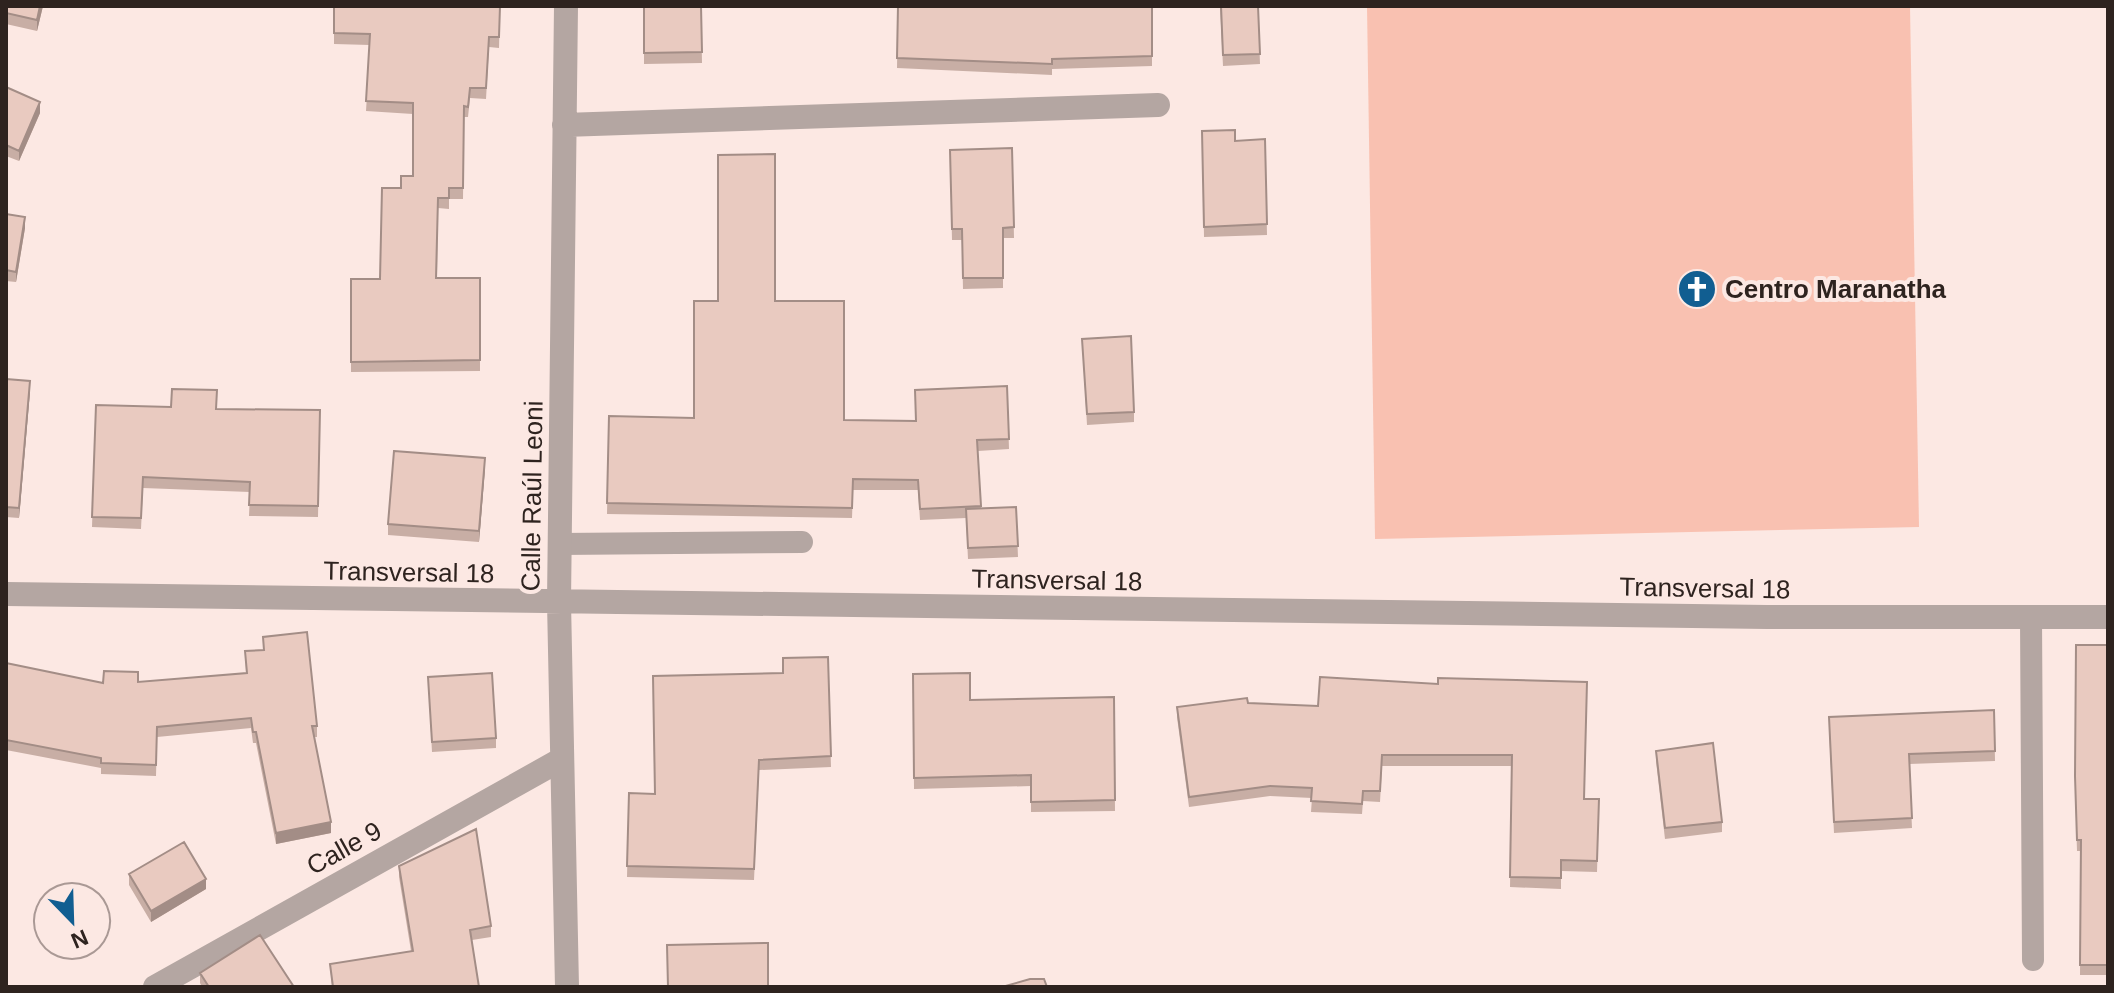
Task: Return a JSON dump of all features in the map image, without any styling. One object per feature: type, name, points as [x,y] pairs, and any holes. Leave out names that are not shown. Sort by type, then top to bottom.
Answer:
[{"type":"street","name":"Calle Raúl Leoni","points":[[566,6],[559,602],[567,987]]},
{"type":"street","points":[[564,125],[1158,105]]},
{"type":"street","name":"Transversal 18","points":[[6,594],[1767,617],[2108,617]]},
{"type":"street","name":"Calle 9","points":[[155,987],[562,759]]},
{"type":"lane","points":[[559,544],[802,542]]},
{"type":"lane","points":[[2031,617],[2033,960]]},
{"type":"shaded area","name":"Centro Maranatha","points":[[1367,6],[1910,6],[1919,527],[1375,539]]},
{"type":"building","points":[[6,6],[40,6],[37,20],[6,13]]},
{"type":"building","points":[[334,6],[500,6],[499,37],[489,37],[486,88],[470,88],[468,107],[464,106],[463,188],[449,188],[449,198],[438,198],[436,278],[480,278],[480,360],[351,362],[351,279],[380,279],[382,188],[401,188],[401,176],[413,176],[413,103],[366,101],[370,34],[334,33]]},
{"type":"building","points":[[644,6],[701,6],[702,52],[644,53]]},
{"type":"building","points":[[898,6],[1152,6],[1152,56],[1052,59],[1052,64],[897,58]]},
{"type":"building","points":[[1221,6],[1258,6],[1260,54],[1223,55]]},
{"type":"building","points":[[6,87],[40,102],[19,151],[6,145]]},
{"type":"building","points":[[1235,130],[1235,141],[1265,139],[1267,224],[1204,227],[1202,131]]},
{"type":"building","points":[[1012,148],[1014,227],[1003,228],[1003,278],[963,278],[962,229],[952,229],[950,150]]},
{"type":"building","points":[[775,154],[775,301],[844,301],[844,420],[916,421],[915,390],[1007,386],[1009,439],[977,440],[981,506],[920,509],[918,480],[853,479],[852,508],[607,503],[609,416],[694,418],[694,301],[718,301],[718,155]]},
{"type":"building","points":[[6,214],[25,217],[16,272],[6,270]]},
{"type":"building","points":[[1131,336],[1134,412],[1087,414],[1082,339]]},
{"type":"building","points":[[6,379],[30,381],[19,508],[6,507]]},
{"type":"building","points":[[172,389],[217,390],[216,409],[320,410],[318,506],[249,505],[250,482],[143,477],[141,518],[92,517],[96,405],[171,407]]},
{"type":"building","points":[[394,451],[485,458],[479,531],[388,524]]},
{"type":"building","points":[[1016,507],[1018,546],[968,548],[966,509]]},
{"type":"building","points":[[307,632],[317,726],[312,726],[331,822],[276,833],[251,718],[157,727],[156,765],[101,763],[101,758],[6,740],[6,663],[103,683],[104,671],[138,672],[138,682],[247,673],[245,651],[264,650],[263,637]]},
{"type":"building","points":[[2076,645],[2108,645],[2108,965],[2080,965],[2081,840],[2077,840],[2075,776]]},
{"type":"building","points":[[828,657],[831,756],[759,760],[754,869],[627,866],[629,793],[655,794],[653,676],[783,673],[783,658]]},
{"type":"building","points":[[492,673],[496,738],[432,742],[428,677]]},
{"type":"building","points":[[970,673],[970,700],[1114,697],[1115,800],[1031,802],[1031,775],[914,778],[913,674]]},
{"type":"building","points":[[1320,677],[1438,684],[1438,678],[1587,682],[1584,799],[1599,799],[1597,861],[1561,860],[1561,878],[1510,877],[1512,755],[1382,755],[1380,791],[1363,791],[1362,804],[1311,801],[1312,788],[1270,786],[1189,797],[1177,707],[1247,698],[1248,703],[1318,706]]},
{"type":"building","points":[[1994,710],[1995,751],[1909,754],[1912,818],[1834,822],[1829,717]]},
{"type":"building","points":[[1713,743],[1722,822],[1665,828],[1656,751]]},
{"type":"building","points":[[476,829],[491,926],[470,930],[479,987],[333,987],[330,964],[413,951],[399,866]]},
{"type":"building","points":[[184,842],[206,879],[151,911],[129,874]]},
{"type":"building","points":[[260,935],[294,987],[209,987],[200,973]]},
{"type":"building","points":[[768,943],[768,987],[668,987],[667,945]]},
{"type":"building","points":[[1030,979],[1044,979],[1047,987],[1002,987]]},
{"type":"place","name":"Centro Maranatha","points":[[1697,289]]}]
